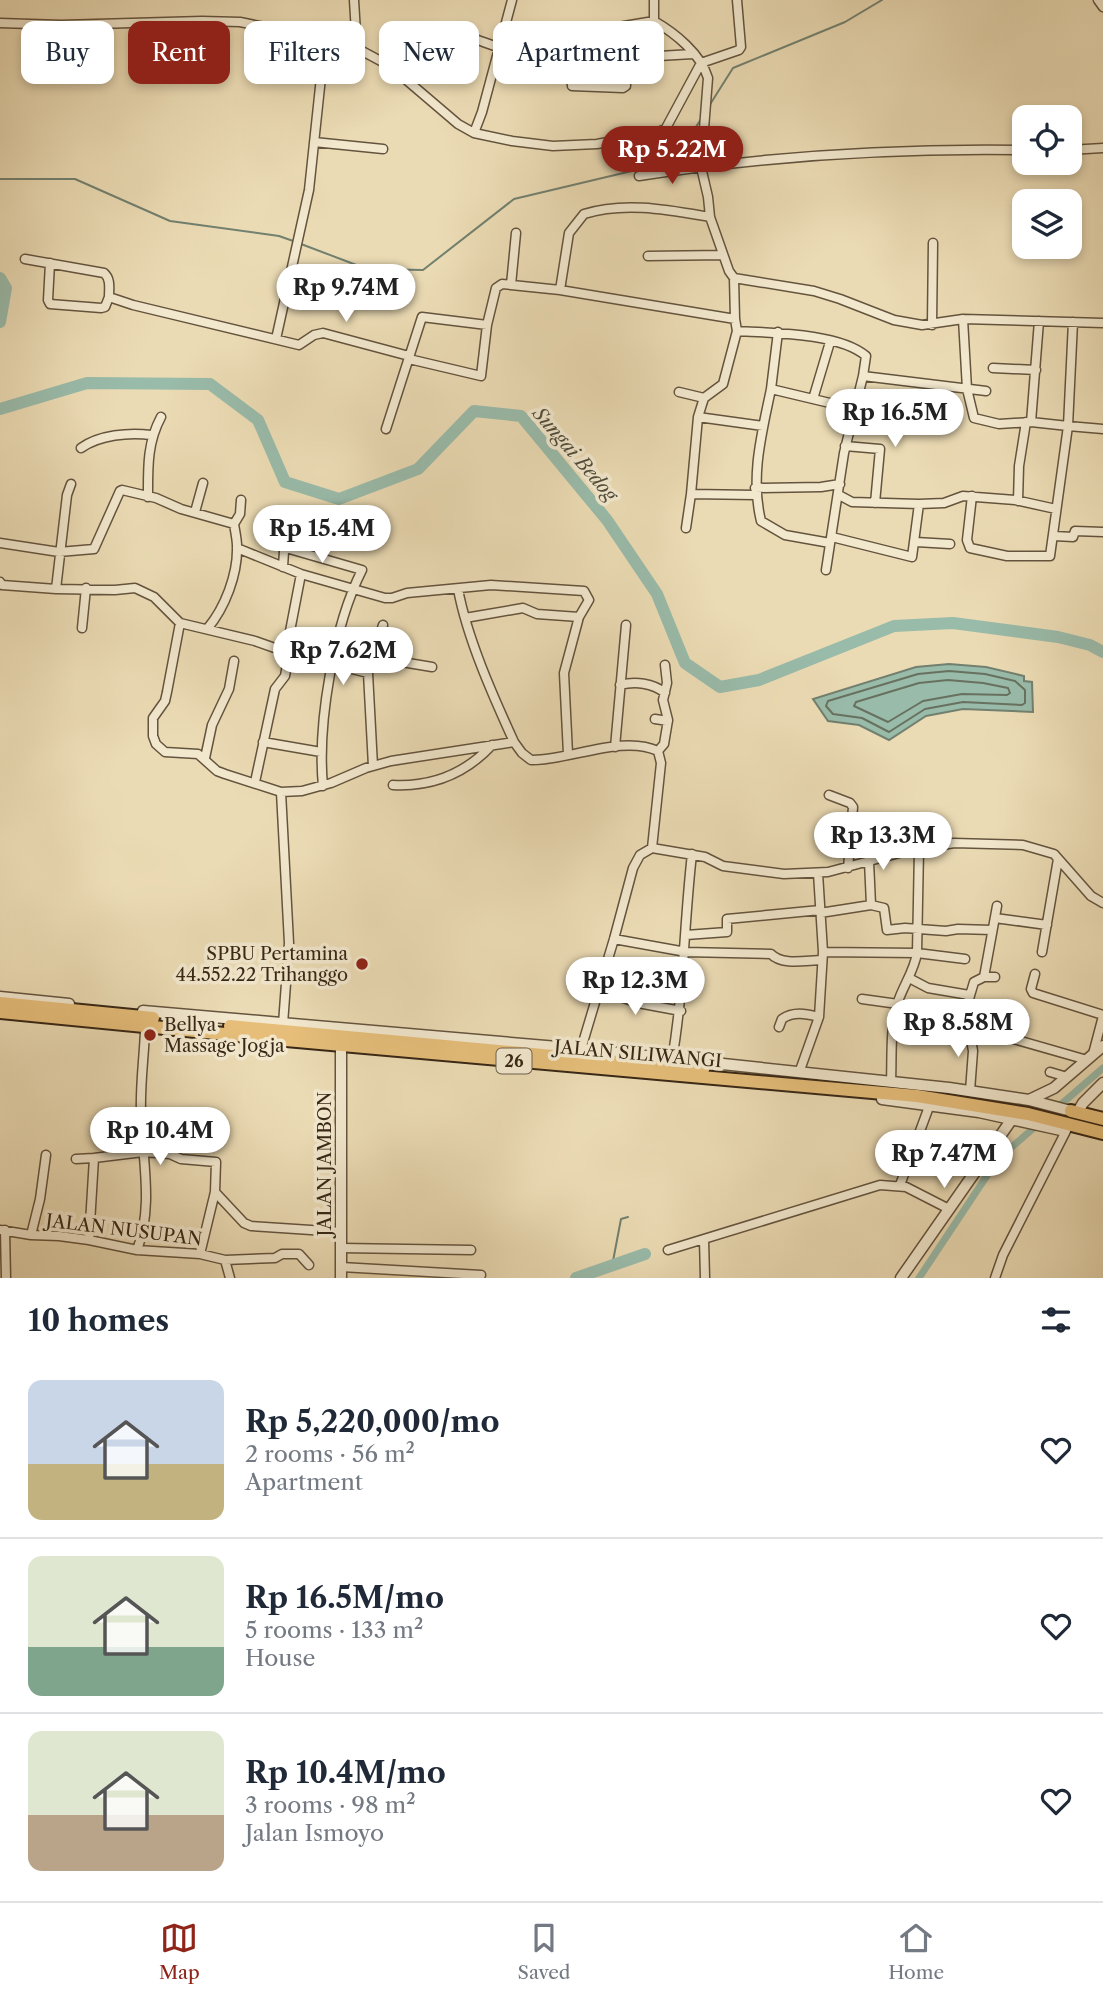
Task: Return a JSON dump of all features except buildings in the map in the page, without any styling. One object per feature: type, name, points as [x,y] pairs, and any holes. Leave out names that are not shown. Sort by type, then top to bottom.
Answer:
[{"type":"highway","name":"JALAN SILIWANGI","points":[[0,1003],[669,1061],[739,1077],[984,1098],[1028,1111],[1097,1124],[1103,1133]]},
{"type":"highway","name":"JALAN SILIWANGI","points":[[0,1014],[709,1081],[739,1077]]},
{"type":"highway","points":[[1074,1112],[1097,1124]]},
{"type":"highway","points":[[1063,1131],[1103,1140]]},
{"type":"street","points":[[354,0],[355,21]]},
{"type":"street","points":[[507,21],[512,0]]},
{"type":"street","points":[[653,21],[654,0]]},
{"type":"street","points":[[365,53],[390,66],[458,124],[512,141],[554,146],[597,144],[666,128],[701,63],[741,47],[737,0]]},
{"type":"street","points":[[1097,0],[1103,7]]},
{"type":"street","points":[[0,23],[244,23]]},
{"type":"street","points":[[664,29],[686,45],[701,63],[708,78],[701,167],[710,217],[734,278],[737,331],[722,386],[704,398],[698,417],[685,528]]},
{"type":"street","points":[[664,56],[693,54]]},
{"type":"street","points":[[475,130],[493,72]]},
{"type":"street","points":[[276,339],[309,190],[320,84]]},
{"type":"street","points":[[572,84],[625,87],[625,84]]},
{"type":"street","points":[[314,142],[383,149]]},
{"type":"street","points":[[1082,149],[1103,148]]},
{"type":"street","points":[[639,176],[701,167],[944,149],[1012,150]]},
{"type":"street","points":[[560,290],[569,233],[584,214],[646,207],[710,217]]},
{"type":"street","points":[[511,285],[516,233]]},
{"type":"street","points":[[932,325],[933,243]]},
{"type":"street","points":[[648,256],[723,255]]},
{"type":"street","points":[[26,259],[50,263],[104,273],[110,283],[105,307],[50,304],[50,263]]},
{"type":"street","points":[[734,278],[814,292],[894,320],[932,325],[963,319],[1103,323]]},
{"type":"street","points":[[109,297],[299,345],[314,335],[323,333],[481,376],[487,325],[496,288],[502,284],[560,290],[735,319]]},
{"type":"street","points":[[386,429],[421,317],[487,325]]},
{"type":"street","points":[[963,319],[967,389],[971,411],[976,419],[999,424],[1028,422],[1103,429]]},
{"type":"street","points":[[1018,501],[1020,466],[1036,370],[1039,321]]},
{"type":"street","points":[[972,496],[967,540],[970,548],[1007,556],[1052,555],[1069,426],[1073,322]]},
{"type":"street","points":[[737,331],[795,333],[863,353],[867,360],[845,446],[826,570]]},
{"type":"street","points":[[778,332],[771,389],[757,459],[755,491],[761,522],[785,535],[831,540],[909,557],[914,554],[919,504]]},
{"type":"street","points":[[813,399],[830,342]]},
{"type":"street","points":[[992,368],[1036,370]]},
{"type":"street","points":[[863,376],[986,391]]},
{"type":"street","points":[[771,389],[855,409]]},
{"type":"street","points":[[679,392],[704,398]]},
{"type":"street","points":[[148,497],[151,435],[160,417]]},
{"type":"street","points":[[698,417],[763,426]]},
{"type":"street","points":[[80,448],[100,438],[151,435]]},
{"type":"street","points":[[845,446],[880,449],[875,503]]},
{"type":"street","points":[[195,512],[203,483]]},
{"type":"street","points":[[57,589],[66,495],[71,484]]},
{"type":"street","points":[[691,494],[840,484]]},
{"type":"street","points":[[0,543],[59,552],[94,549],[120,491],[234,524]]},
{"type":"street","points":[[839,495],[852,502],[919,504],[944,503],[959,496],[972,496],[1056,509]]},
{"type":"street","points":[[207,629],[218,616],[227,596],[237,548],[234,524],[240,514],[242,500]]},
{"type":"street","points":[[1054,536],[1073,537],[1074,531],[1077,530],[1101,534],[1103,532]]},
{"type":"street","points":[[916,542],[950,544]]},
{"type":"street","points":[[237,548],[301,574],[392,598],[407,593],[492,585],[586,593],[587,606],[579,617],[564,673],[568,754]]},
{"type":"street","points":[[283,567],[286,548],[362,570],[353,588],[333,663],[321,752],[323,786]]},
{"type":"street","points":[[255,782],[275,689],[285,676],[301,574]]},
{"type":"street","points":[[0,582],[2,585],[57,589],[135,588],[154,597],[180,623],[368,673]]},
{"type":"street","points":[[82,628],[86,588]]},
{"type":"street","points":[[458,589],[465,618],[501,713],[522,753],[531,760],[615,747],[639,747],[658,751]]},
{"type":"street","points":[[465,618],[523,608],[537,614],[579,617]]},
{"type":"street","points":[[180,623],[165,701],[153,718],[153,736],[156,744],[165,752],[198,754],[217,771],[281,792],[302,791],[323,786],[373,766],[402,759],[514,741]]},
{"type":"street","points":[[373,766],[368,673],[383,625]]},
{"type":"street","points":[[615,747],[626,625]]},
{"type":"street","points":[[372,657],[432,667]]},
{"type":"street","points":[[205,758],[212,725],[229,689],[234,661]]},
{"type":"street","points":[[658,751],[664,744],[668,722],[663,700],[667,682],[665,665]]},
{"type":"street","points":[[620,685],[649,685],[664,693]]},
{"type":"street","points":[[655,719],[668,722]]},
{"type":"street","points":[[263,742],[321,752]]},
{"type":"street","points":[[393,785],[423,785],[461,771],[475,762],[492,745]]},
{"type":"street","points":[[652,848],[661,763],[658,751]]},
{"type":"street","points":[[281,792],[289,943],[283,1024]]},
{"type":"street","points":[[829,795],[850,803],[853,807],[848,868]]},
{"type":"street","points":[[581,1049],[633,868],[640,855],[652,848],[692,854],[723,866],[784,874],[818,873],[848,868],[954,842],[1023,845],[1054,854],[1091,896],[1103,903]]},
{"type":"street","points":[[891,1083],[893,1025],[898,1003],[915,965],[917,953],[919,849]]},
{"type":"street","points":[[669,1061],[681,1011],[692,854]]},
{"type":"street","points":[[1042,952],[1058,859]]},
{"type":"street","points":[[869,861],[872,905]]},
{"type":"street","points":[[799,1073],[819,1017],[822,956],[818,873]]},
{"type":"street","points":[[686,935],[727,932],[727,919],[872,905],[884,908],[887,930],[992,930]]},
{"type":"street","points":[[984,977],[997,906]]},
{"type":"street","points":[[995,918],[1047,925]]},
{"type":"street","points":[[614,939],[685,952],[771,954],[783,961],[822,956],[917,953],[965,959]]},
{"type":"street","points":[[1035,974],[1031,989],[1033,993],[1103,1015],[1090,1057]]},
{"type":"street","points":[[970,1091],[974,1051],[966,1009],[969,995],[974,982],[984,977],[995,977]]},
{"type":"street","points":[[909,978],[928,988],[969,995]]},
{"type":"street","points":[[598,989],[638,1003],[681,1011]]},
{"type":"street","points":[[0,997],[224,1023],[283,1024],[581,1049],[669,1061],[799,1073],[819,1084],[930,1104],[1074,1112],[1103,1083]]},
{"type":"street","points":[[862,999],[898,1003]]},
{"type":"street","points":[[0,1014],[341,1051],[653,1076]]},
{"type":"street","points":[[779,1027],[782,1019],[789,1015],[819,1017]]},
{"type":"street","points":[[1003,1035],[1010,1017]]},
{"type":"street","points":[[968,1026],[1090,1057]]},
{"type":"street","points":[[137,1250],[147,1211],[141,1106],[145,1031]]},
{"type":"street","points":[[901,1278],[949,1209],[1028,1111],[1103,1046]]},
{"type":"street","name":"JALAN JAMBON","points":[[341,1051],[341,1273]]},
{"type":"street","points":[[1050,1072],[1067,1077]]},
{"type":"street","points":[[709,1081],[891,1083],[970,1091],[1028,1111],[1063,1131],[1003,1255],[995,1278]]},
{"type":"street","points":[[900,1185],[930,1104]]},
{"type":"street","points":[[76,1158],[143,1152],[170,1154],[181,1159],[215,1161],[215,1192],[200,1254]]},
{"type":"street","points":[[31,1236],[40,1199],[46,1155]]},
{"type":"street","points":[[89,1240],[94,1158]]},
{"type":"street","points":[[668,1250],[880,1185],[900,1185],[949,1209]]},
{"type":"street","points":[[215,1192],[251,1227],[341,1232]]},
{"type":"street","points":[[3,1230],[2,1264],[6,1278]]},
{"type":"street","name":"JALAN NUSUPAN","points":[[3,1230],[31,1236],[89,1240],[137,1250],[200,1254],[225,1260],[299,1254],[309,1265]]},
{"type":"street","points":[[705,1239],[705,1278]]},
{"type":"street","points":[[341,1248],[471,1250]]},
{"type":"street","points":[[225,1260],[230,1278]]},
{"type":"street","points":[[341,1273],[481,1275]]},
{"type":"water","points":[[949,664],[986,667],[1024,676],[1024,681],[1032,682],[1033,712],[963,709],[926,716],[889,740],[859,725],[828,721],[813,699],[916,667]]},
{"type":"waterway","points":[[709,106],[733,68],[845,22],[882,0]]},
{"type":"waterway","points":[[301,244],[367,269],[423,270],[514,199],[657,165],[692,133],[701,119]]},
{"type":"waterway","points":[[0,179],[75,179],[170,221],[279,236],[296,242]]},
{"type":"waterway","name":"Sungai Bedog","points":[[0,278],[6,288],[0,322]]},
{"type":"waterway","name":"Sungai Bedog","points":[[0,409],[87,383],[210,384],[258,420],[285,482],[339,499],[418,469],[474,411],[521,416],[607,520],[657,594],[685,663],[720,687],[759,680],[894,626],[953,623],[1058,637],[1090,645],[1103,652]]},
{"type":"waterway","points":[[919,1278],[998,1159],[1103,1068]]},
{"type":"waterway","points":[[613,1261],[621,1219],[628,1217]]},
{"type":"waterway","points":[[576,1278],[645,1254]]},
{"type":"place","name":"SPBU Pertamina 44.552.22 Trihanggo","points":[[362,964]]},
{"type":"place","name":"Bellya Massage Jogja","points":[[150,1035]]}]
